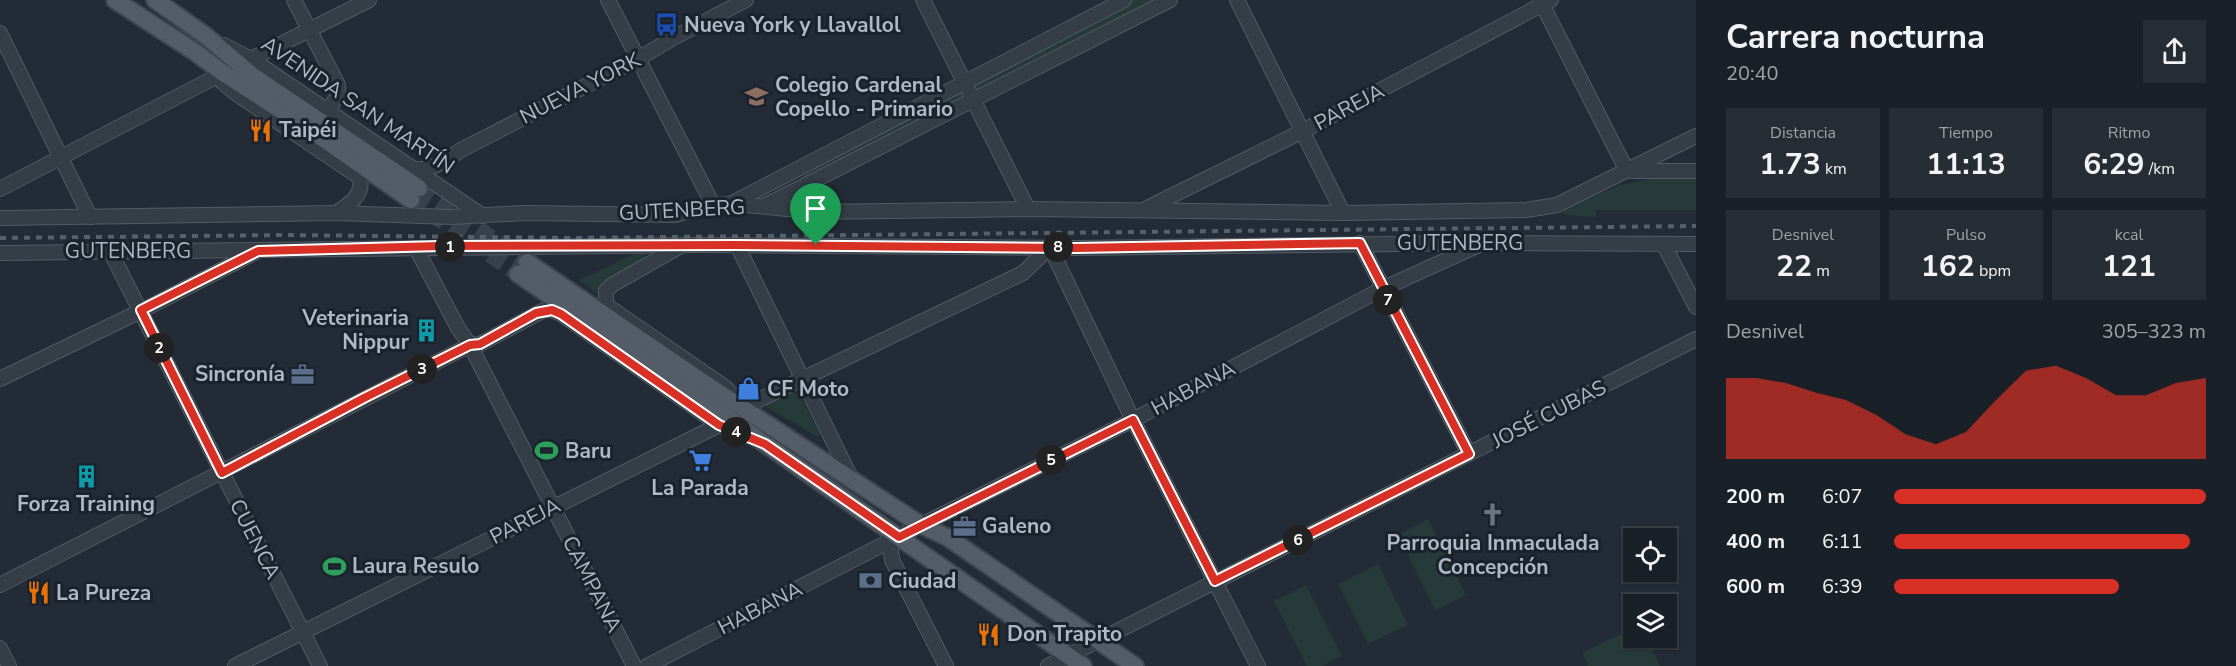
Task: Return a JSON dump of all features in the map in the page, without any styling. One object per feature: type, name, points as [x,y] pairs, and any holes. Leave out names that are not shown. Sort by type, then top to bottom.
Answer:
[{"type":"main road","name":"AVENIDA SAN MARTÍN","points":[[115,0],[223,73],[415,194],[253,76],[206,36],[155,0]]},
{"type":"main road","points":[[1083,666],[894,540],[523,268],[744,407],[921,525],[947,537],[1135,666]]},
{"type":"street","points":[[294,0],[338,85],[338,95],[327,111]]},
{"type":"street","points":[[251,59],[369,0]]},
{"type":"street","points":[[608,0],[713,205]]},
{"type":"street","name":"NUEVA YORK","points":[[413,169],[426,170],[436,167],[460,150],[639,59],[673,38],[746,0]]},
{"type":"street","points":[[923,0],[1028,209]]},
{"type":"street","points":[[730,204],[1124,0]]},
{"type":"street","points":[[764,206],[1170,0]]},
{"type":"street","points":[[1237,0],[1343,213]]},
{"type":"street","points":[[1544,1],[1627,171]]},
{"type":"street","name":"PAREJA","points":[[1145,209],[1301,132],[1544,1]]},
{"type":"street","points":[[0,33],[62,155],[90,217]]},
{"type":"street","name":"AVENIDA SAN MARTÍN","points":[[206,36],[251,59],[483,216]]},
{"type":"street","points":[[0,189],[223,73]]},
{"type":"street","name":"AVENIDA SAN MARTÍN","points":[[223,73],[222,82],[238,95],[359,177],[360,187],[357,196],[336,213]]},
{"type":"street","points":[[1627,171],[1696,136]]},
{"type":"street","points":[[1627,171],[1696,171]]},
{"type":"street","name":"GUTENBERG","points":[[0,218],[336,213],[442,217],[524,213],[675,215],[713,205],[730,204],[816,213],[1028,209],[1343,213],[1533,210],[1549,208],[1627,171]]},
{"type":"street","points":[[1360,243],[1469,454]]},
{"type":"street","name":"GUTENBERG","points":[[0,252],[258,251],[440,246],[1050,247],[1360,243],[1696,244]]},
{"type":"street","name":"HABANA","points":[[647,666],[921,525],[1133,420],[1382,289],[1483,243]]},
{"type":"street","points":[[737,245],[850,478]]},
{"type":"street","points":[[1664,245],[1696,307]]},
{"type":"street","points":[[681,246],[612,285],[606,291],[606,305],[725,387],[744,407],[1023,273],[1050,247],[1133,420],[1258,666]]},
{"type":"street","name":"CAMPANA","points":[[416,248],[458,328],[470,345],[633,666]]},
{"type":"street","name":"CUENCA","points":[[110,250],[320,666]]},
{"type":"street","points":[[0,378],[258,251]]},
{"type":"street","points":[[0,585],[470,345],[480,344],[536,313],[552,310],[561,314],[719,425],[765,444]]},
{"type":"street","name":"JOSÉ CUBAS","points":[[1047,666],[1696,339]]},
{"type":"street","name":"PAREJA","points":[[235,666],[719,425]]},
{"type":"street","points":[[894,540],[892,560],[946,666]]},
{"type":"street","points":[[0,648],[9,666]]},
{"type":"green space","points":[[1124,0],[1170,0],[807,183],[799,167]]},
{"type":"green space","points":[[1651,179],[1696,179],[1696,210],[1596,210],[1596,217],[1564,215],[1564,209],[1620,185]]},
{"type":"green space","points":[[634,254],[646,254],[644,261],[603,283],[597,293],[579,280]]},
{"type":"green space","points":[[792,392],[800,396],[820,434],[818,437],[761,404]]},
{"type":"green space","points":[[1428,519],[1466,595],[1435,610],[1398,535]]},
{"type":"green space","points":[[1378,564],[1408,625],[1368,644],[1338,584]]},
{"type":"green space","points":[[1306,585],[1342,656],[1322,666],[1307,666],[1274,601]]},
{"type":"green space","points":[[1623,633],[1623,648],[1651,648],[1660,666],[1588,666],[1582,653]]},
{"type":"tunnel","points":[[419,188],[527,262]]},
{"type":"tunnel","points":[[411,200],[518,274]]},
{"type":"railway","points":[[0,238],[283,235],[574,238],[1696,226]]},
{"type":"place","name":"Nueva York y Llavallol","points":[[666,25]]},
{"type":"place","name":"Colegio Cardenal Copello - Primario","points":[[757,97]]},
{"type":"place","name":"Taipéi","points":[[261,130]]},
{"type":"place","name":"Veterinaria Nippur","points":[[427,330]]},
{"type":"place","name":"Sincronía","points":[[303,374]]},
{"type":"place","name":"CF Moto","points":[[749,389]]},
{"type":"place","name":"Baru","points":[[547,451]]},
{"type":"place","name":"La Parada","points":[[700,460]]},
{"type":"place","name":"Forza Training","points":[[86,476]]},
{"type":"place","name":"Parroquia Inmaculada Concepción","points":[[1493,515]]},
{"type":"place","name":"Galeno","points":[[964,526]]},
{"type":"place","name":"Laura Resulo","points":[[334,566]]},
{"type":"place","name":"Ciudad","points":[[870,581]]},
{"type":"place","name":"La Pureza","points":[[38,593]]},
{"type":"place","name":"Don Trapito","points":[[989,634]]},
{"type":"route","points":[[1360,243],[1469,454],[1215,581],[1133,420],[899,537],[765,444],[719,425],[561,314],[552,310],[536,313],[480,344],[470,345],[222,473],[141,310],[258,251],[440,246],[816,245],[1075,248],[1360,243]]}]
